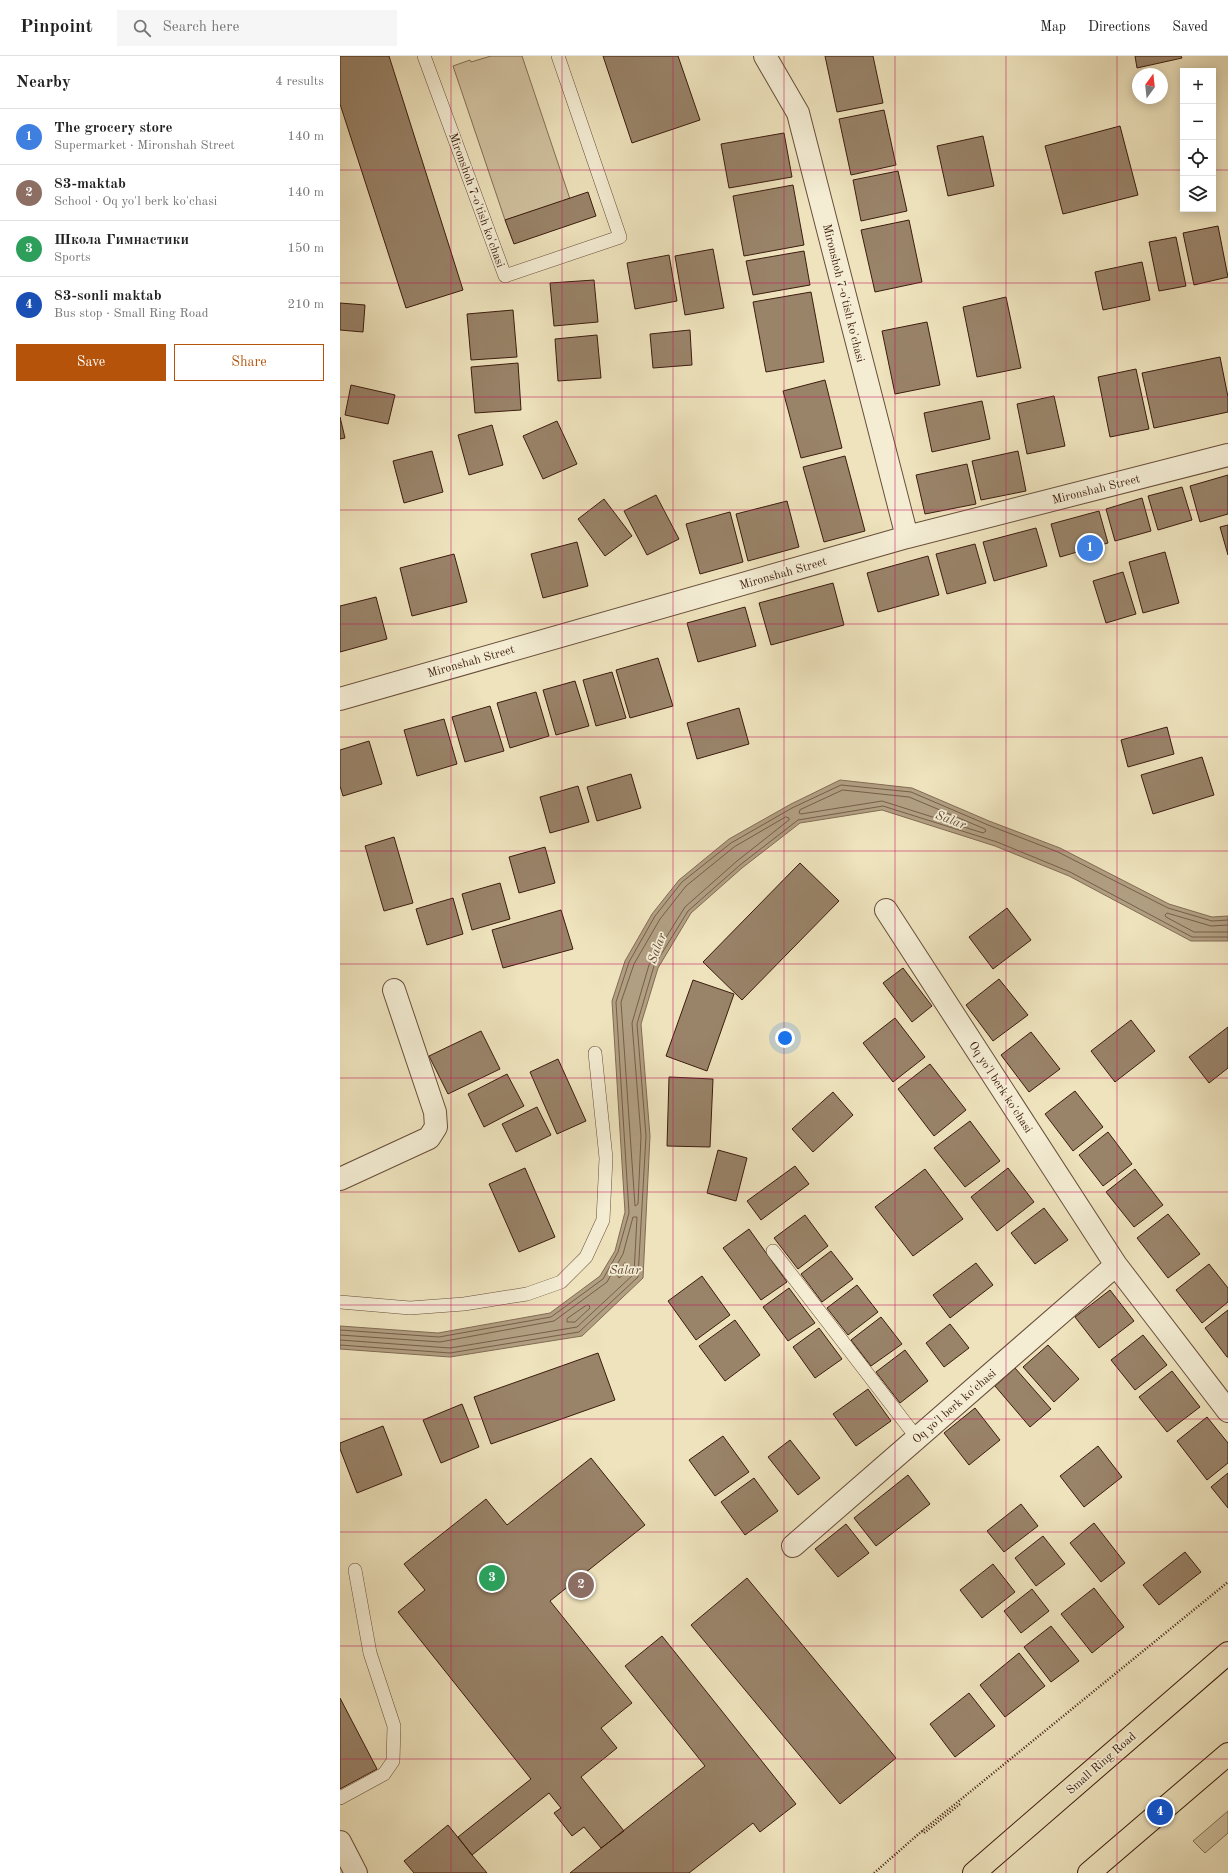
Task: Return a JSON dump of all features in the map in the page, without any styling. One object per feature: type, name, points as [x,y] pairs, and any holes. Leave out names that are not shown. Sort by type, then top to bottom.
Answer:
[{"type":"highway","name":"Small Ring Road","points":[[974,1873],[1228,1653]]},
{"type":"highway","points":[[1089,1873],[1228,1754]]},
{"type":"street","name":"Mironshoh 7-o'tish ko'chasi","points":[[765,56],[798,114],[907,537]]},
{"type":"street","name":"Mironshah Street","points":[[340,699],[907,537],[1228,455]]},
{"type":"street","name":"Oq yo'l berk ko'chasi","points":[[886,910],[1116,1266],[1228,1411]]},
{"type":"street","points":[[340,1179],[429,1138],[436,1128],[436,1112],[394,990]]},
{"type":"street","name":"Oq yo'l berk ko'chasi","points":[[793,1546],[1116,1266]]},
{"type":"street","points":[[340,1842],[356,1873]]},
{"type":"lane","name":"Mironshoh 7-o'tish ko'chasi","points":[[424,56],[505,276],[620,237],[558,56]]},
{"type":"lane","points":[[340,1302],[410,1308],[464,1304],[527,1294],[561,1282],[586,1257],[603,1220],[606,1158],[595,1053]]},
{"type":"lane","points":[[773,1251],[917,1438]]},
{"type":"lane","points":[[340,1798],[384,1774],[393,1761],[394,1726],[370,1653],[355,1570]]},
{"type":"path","points":[[874,1873],[922,1831],[1228,1582]]},
{"type":"path","points":[[922,1831],[924,1833],[960,1804]]},
{"type":"shaded area","points":[[491,56],[522,56],[570,199],[505,220],[453,66],[470,60],[471,62]]},
{"type":"shaded area","points":[[1228,1811],[1228,1833],[1205,1853],[1193,1841]]},
{"type":"water","name":"Salar","points":[[840,780],[912,788],[989,821],[1060,848],[1169,904],[1212,917],[1228,916],[1228,941],[1191,941],[1069,876],[995,846],[882,810],[800,823],[742,868],[691,913],[658,968],[641,1024],[650,1136],[643,1278],[582,1336],[450,1357],[340,1349],[340,1326],[438,1333],[550,1313],[600,1276],[615,1251],[625,1212],[612,1001],[625,961],[652,914],[679,880],[729,839],[791,804]]},
{"type":"building","points":[[340,56],[389,56],[463,290],[406,308],[340,104]]},
{"type":"building","points":[[603,56],[678,56],[700,120],[632,143]]},
{"type":"building","points":[[825,56],[873,56],[883,103],[837,112]]},
{"type":"building","points":[[1135,56],[1181,56],[1182,58],[1137,68]]},
{"type":"building","points":[[884,110],[896,165],[851,175],[839,119]]},
{"type":"building","points":[[1120,126],[1138,195],[1063,214],[1045,146]]},
{"type":"building","points":[[784,133],[792,177],[729,188],[721,144]]},
{"type":"building","points":[[983,136],[994,186],[948,196],[937,146]]},
{"type":"building","points":[[898,171],[907,211],[861,221],[853,180]]},
{"type":"building","points":[[793,185],[804,245],[744,256],[733,196]]},
{"type":"building","points":[[588,192],[596,216],[514,244],[505,220]]},
{"type":"building","points":[[909,220],[922,282],[875,292],[861,230]]},
{"type":"building","points":[[1218,226],[1228,277],[1194,285],[1183,233]]},
{"type":"building","points":[[1176,237],[1186,286],[1159,291],[1149,242]]},
{"type":"building","points":[[713,249],[724,308],[685,315],[675,256]]},
{"type":"building","points":[[804,251],[810,285],[753,295],[746,261]]},
{"type":"building","points":[[669,255],[677,301],[635,309],[627,263]]},
{"type":"building","points":[[1142,262],[1150,300],[1103,310],[1095,272]]},
{"type":"building","points":[[594,280],[598,322],[554,326],[550,283]]},
{"type":"building","points":[[811,292],[824,362],[766,372],[753,302]]},
{"type":"building","points":[[1006,297],[1021,368],[977,377],[963,307]]},
{"type":"building","points":[[340,303],[365,305],[363,332],[340,330]]},
{"type":"building","points":[[513,310],[517,357],[471,360],[467,314]]},
{"type":"building","points":[[927,322],[940,385],[895,394],[882,331]]},
{"type":"building","points":[[690,330],[692,365],[653,368],[650,334]]},
{"type":"building","points":[[597,335],[601,378],[558,381],[555,339]]},
{"type":"building","points":[[1220,357],[1228,397],[1228,412],[1154,428],[1142,373]]},
{"type":"building","points":[[518,363],[521,410],[475,413],[471,367]]},
{"type":"building","points":[[1136,369],[1149,429],[1110,437],[1098,377]]},
{"type":"building","points":[[825,380],[842,448],[801,458],[783,391]]},
{"type":"building","points":[[351,385],[395,395],[388,424],[345,415]]},
{"type":"building","points":[[1054,396],[1065,446],[1027,454],[1017,404]]},
{"type":"building","points":[[982,401],[990,439],[932,452],[924,413]]},
{"type":"building","points":[[340,417],[345,438],[340,439]]},
{"type":"building","points":[[557,421],[577,464],[543,479],[523,436]]},
{"type":"building","points":[[492,425],[503,465],[469,475],[458,435]]},
{"type":"building","points":[[432,451],[443,492],[404,503],[393,461]]},
{"type":"building","points":[[1018,451],[1026,491],[981,500],[972,461]]},
{"type":"building","points":[[845,456],[865,531],[824,542],[803,467]]},
{"type":"building","points":[[967,464],[976,504],[925,514],[916,475]]},
{"type":"building","points":[[1228,475],[1228,514],[1200,522],[1190,486]]},
{"type":"building","points":[[1182,487],[1192,520],[1158,530],[1148,496]]},
{"type":"building","points":[[656,495],[679,539],[647,555],[624,511]]},
{"type":"building","points":[[1142,498],[1151,531],[1115,541],[1106,509]]},
{"type":"building","points":[[604,499],[632,536],[605,556],[578,519]]},
{"type":"building","points":[[787,501],[799,547],[748,561],[736,514]]},
{"type":"building","points":[[1099,511],[1108,543],[1060,557],[1051,524]]},
{"type":"building","points":[[730,512],[743,562],[700,574],[686,524]]},
{"type":"building","points":[[1228,525],[1228,555],[1220,527]]},
{"type":"building","points":[[1036,528],[1047,566],[994,581],[983,542]]},
{"type":"building","points":[[577,542],[588,586],[543,598],[531,554]]},
{"type":"building","points":[[975,544],[986,583],[947,594],[936,554]]},
{"type":"building","points":[[1165,552],[1179,603],[1143,613],[1129,562]]},
{"type":"building","points":[[454,554],[467,602],[412,616],[400,568]]},
{"type":"building","points":[[928,556],[939,595],[878,612],[867,573]]},
{"type":"building","points":[[1123,572],[1136,614],[1106,623],[1093,581]]},
{"type":"building","points":[[833,583],[844,625],[771,645],[759,603]]},
{"type":"building","points":[[376,597],[387,639],[340,652],[340,606]]},
{"type":"building","points":[[745,607],[756,646],[698,662],[687,623]]},
{"type":"building","points":[[658,658],[673,706],[630,718],[616,670]]},
{"type":"building","points":[[612,672],[626,718],[596,726],[583,680]]},
{"type":"building","points":[[575,681],[589,726],[556,735],[543,690]]},
{"type":"building","points":[[536,692],[549,736],[510,748],[497,703]]},
{"type":"building","points":[[490,706],[504,751],[465,762],[452,717]]},
{"type":"building","points":[[739,708],[749,744],[697,759],[687,723]]},
{"type":"building","points":[[444,719],[457,764],[417,776],[404,730]]},
{"type":"building","points":[[1167,727],[1174,754],[1128,767],[1121,740]]},
{"type":"building","points":[[369,741],[382,784],[343,796],[340,786],[340,750]]},
{"type":"building","points":[[1202,757],[1214,795],[1153,814],[1141,775]]},
{"type":"building","points":[[631,774],[641,808],[597,821],[587,787]]},
{"type":"building","points":[[578,786],[589,822],[550,833],[540,797]]},
{"type":"building","points":[[394,837],[413,903],[384,911],[365,846]]},
{"type":"building","points":[[545,847],[555,883],[519,893],[509,857]]},
{"type":"building","points":[[800,863],[839,901],[742,1000],[703,962]]},
{"type":"building","points":[[500,883],[510,919],[472,930],[462,894]]},
{"type":"building","points":[[453,898],[463,934],[427,945],[416,909]]},
{"type":"building","points":[[1007,908],[1031,940],[993,969],[969,937]]},
{"type":"building","points":[[561,910],[573,949],[503,968],[492,930]]},
{"type":"building","points":[[903,968],[932,1006],[912,1022],[883,983]]},
{"type":"building","points":[[999,979],[1028,1015],[993,1041],[966,1005]]},
{"type":"building","points":[[693,980],[734,994],[707,1071],[666,1056]]},
{"type":"building","points":[[895,1018],[925,1057],[893,1082],[863,1043]]},
{"type":"building","points":[[1131,1020],[1155,1051],[1115,1082],[1091,1051]]},
{"type":"building","points":[[1228,1027],[1228,1068],[1209,1083],[1189,1057]]},
{"type":"building","points":[[481,1031],[500,1069],[448,1094],[429,1056]]},
{"type":"building","points":[[1031,1032],[1060,1069],[1029,1092],[1001,1055]]},
{"type":"building","points":[[558,1059],[586,1121],[557,1134],[530,1072]]},
{"type":"building","points":[[930,1064],[966,1110],[934,1136],[898,1089]]},
{"type":"building","points":[[507,1074],[524,1106],[484,1127],[468,1094]]},
{"type":"building","points":[[669,1077],[713,1079],[710,1147],[667,1146]]},
{"type":"building","points":[[1075,1091],[1103,1127],[1073,1151],[1045,1114]]},
{"type":"building","points":[[833,1092],[853,1115],[813,1152],[792,1129]]},
{"type":"building","points":[[537,1107],[551,1135],[516,1152],[502,1124]]},
{"type":"building","points":[[970,1121],[1000,1161],[965,1187],[934,1148]]},
{"type":"building","points":[[1108,1132],[1132,1164],[1103,1186],[1079,1155]]},
{"type":"building","points":[[718,1150],[747,1158],[736,1201],[707,1193]]},
{"type":"building","points":[[795,1166],[809,1184],[761,1220],[747,1201]]},
{"type":"building","points":[[525,1168],[555,1237],[519,1252],[489,1184]]},
{"type":"building","points":[[1008,1168],[1034,1202],[997,1231],[971,1197]]},
{"type":"building","points":[[925,1169],[963,1219],[913,1256],[875,1207]]},
{"type":"building","points":[[1135,1169],[1163,1205],[1134,1227],[1106,1192]]},
{"type":"building","points":[[1044,1208],[1068,1240],[1035,1264],[1011,1233]]},
{"type":"building","points":[[1168,1214],[1200,1254],[1168,1278],[1137,1238]]},
{"type":"building","points":[[805,1215],[828,1246],[798,1269],[774,1238]]},
{"type":"building","points":[[749,1229],[787,1282],[761,1300],[723,1248]]},
{"type":"building","points":[[831,1251],[853,1279],[822,1302],[801,1274]]},
{"type":"building","points":[[976,1263],[993,1285],[950,1318],[933,1295]]},
{"type":"building","points":[[1209,1264],[1228,1288],[1228,1302],[1202,1323],[1176,1290]]},
{"type":"building","points":[[702,1276],[730,1315],[696,1340],[668,1301]]},
{"type":"building","points":[[857,1285],[878,1312],[848,1335],[827,1308]]},
{"type":"building","points":[[789,1288],[815,1323],[788,1341],[763,1307]]},
{"type":"building","points":[[1110,1290],[1134,1321],[1099,1348],[1075,1317]]},
{"type":"building","points":[[1228,1310],[1228,1357],[1227,1357],[1205,1328]]},
{"type":"building","points":[[881,1317],[902,1344],[871,1366],[851,1340]]},
{"type":"building","points":[[735,1320],[760,1355],[725,1381],[699,1346]]},
{"type":"building","points":[[950,1324],[969,1348],[944,1367],[926,1343]]},
{"type":"building","points":[[819,1328],[842,1359],[815,1378],[793,1347]]},
{"type":"building","points":[[1143,1335],[1167,1365],[1135,1390],[1111,1360]]},
{"type":"building","points":[[1048,1345],[1079,1379],[1054,1402],[1023,1367]]},
{"type":"building","points":[[905,1350],[928,1381],[900,1403],[876,1372]]},
{"type":"building","points":[[598,1353],[615,1400],[491,1444],[474,1397]]},
{"type":"building","points":[[1015,1368],[1051,1409],[1030,1427],[995,1386]]},
{"type":"building","points":[[1172,1371],[1200,1407],[1167,1432],[1139,1397]]},
{"type":"building","points":[[868,1389],[891,1421],[856,1446],[833,1414]]},
{"type":"building","points":[[462,1404],[479,1447],[441,1463],[423,1420]]},
{"type":"building","points":[[975,1408],[1000,1440],[969,1465],[944,1433]]},
{"type":"building","points":[[1207,1417],[1228,1443],[1228,1463],[1207,1480],[1177,1441]]},
{"type":"building","points":[[383,1426],[402,1475],[357,1493],[340,1449],[340,1443]]},
{"type":"building","points":[[723,1436],[749,1472],[715,1496],[689,1460]]},
{"type":"building","points":[[790,1440],[820,1478],[798,1495],[768,1457]]},
{"type":"building","points":[[1098,1446],[1122,1477],[1084,1507],[1060,1476]]},
{"type":"building","points":[[591,1458],[645,1525],[550,1601],[632,1703],[601,1728],[617,1748],[581,1777],[624,1831],[601,1848],[584,1827],[572,1836],[554,1813],[561,1808],[549,1793],[472,1855],[458,1837],[531,1779],[398,1612],[425,1590],[404,1564],[486,1499],[507,1525]]},
{"type":"building","points":[[1228,1473],[1228,1508],[1211,1487]]},
{"type":"building","points":[[908,1475],[930,1504],[876,1546],[854,1518]]},
{"type":"building","points":[[754,1478],[778,1511],[745,1535],[721,1502]]},
{"type":"building","points":[[1021,1504],[1038,1526],[1004,1552],[987,1531]]},
{"type":"building","points":[[1094,1523],[1125,1563],[1101,1582],[1070,1543]]},
{"type":"building","points":[[846,1524],[869,1553],[838,1577],[815,1549]]},
{"type":"building","points":[[1043,1536],[1065,1564],[1036,1586],[1015,1558]]},
{"type":"building","points":[[1185,1552],[1201,1572],[1159,1605],[1143,1585]]},
{"type":"building","points":[[993,1564],[1015,1592],[982,1618],[960,1590]]},
{"type":"building","points":[[747,1578],[896,1758],[840,1804],[691,1625]]},
{"type":"building","points":[[1094,1588],[1124,1627],[1092,1653],[1061,1614]]},
{"type":"building","points":[[1032,1589],[1049,1611],[1021,1633],[1004,1611]]},
{"type":"building","points":[[1051,1626],[1079,1661],[1051,1682],[1024,1647]]},
{"type":"building","points":[[662,1636],[796,1804],[760,1832],[753,1823],[689,1873],[570,1873],[705,1766],[625,1666]]},
{"type":"building","points":[[1019,1653],[1045,1686],[1005,1717],[980,1685]]},
{"type":"building","points":[[969,1693],[995,1726],[955,1757],[930,1724]]},
{"type":"building","points":[[340,1698],[377,1769],[340,1789]]},
{"type":"building","points":[[448,1825],[487,1873],[414,1873],[404,1861]]},
{"type":"place","name":"The grocery store","points":[[1090,548]]},
{"type":"place","name":"Школа Гимнастики","points":[[492,1578]]},
{"type":"place","name":"83-maktab","points":[[581,1585]]},
{"type":"place","name":"83-sonli maktab","points":[[1160,1812]]}]
